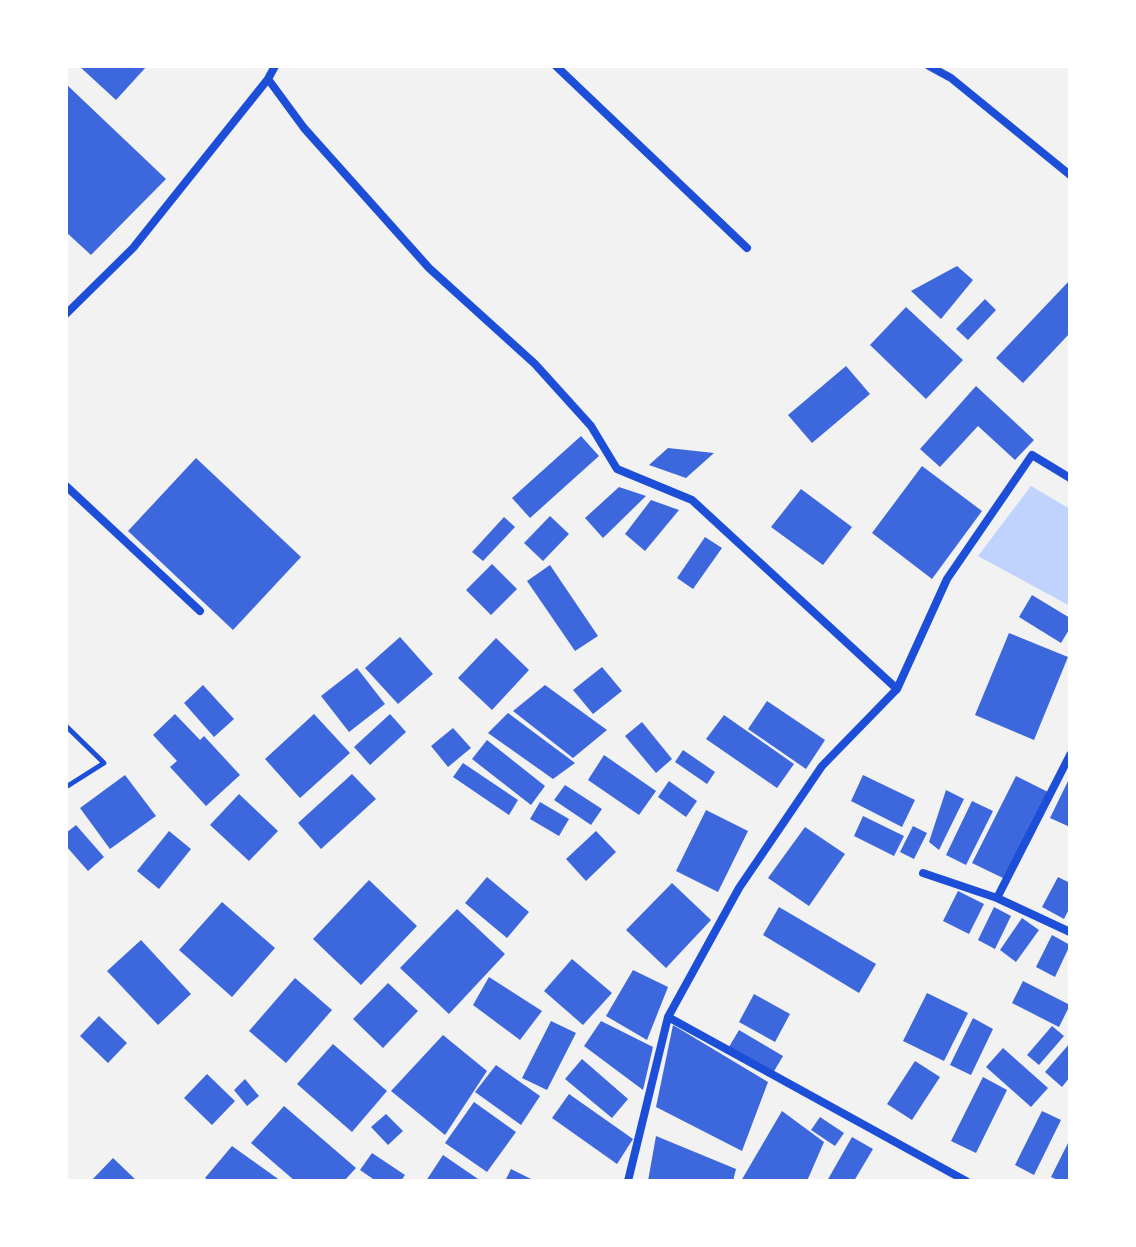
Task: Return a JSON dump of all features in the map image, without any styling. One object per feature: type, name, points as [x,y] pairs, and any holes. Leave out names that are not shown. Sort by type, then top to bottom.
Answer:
[{"type":"street","points":[[66,314],[133,248],[268,79],[275,66]]},
{"type":"street","points":[[556,66],[747,248]]},
{"type":"street","points":[[929,66],[951,78],[1070,175]]},
{"type":"street","points":[[268,79],[304,128],[429,268],[535,364],[591,426],[617,469],[692,500],[897,689]]},
{"type":"street","points":[[628,1181],[668,1017],[739,888],[822,766],[897,689],[947,579],[1032,455],[1070,478]]},
{"type":"street","points":[[66,486],[200,611]]},
{"type":"street","points":[[997,898],[1070,755]]},
{"type":"street","points":[[923,873],[997,898],[1070,932]]},
{"type":"street","points":[[668,1017],[966,1181]]},
{"type":"path","points":[[66,726],[104,763],[66,787]]},
{"type":"water","points":[[1031,486],[1070,509],[1070,606],[978,556]]},
{"type":"building","points":[[79,66],[147,66],[116,100]]},
{"type":"building","points":[[66,84],[166,179],[91,255],[66,232]]},
{"type":"building","points":[[957,266],[973,280],[941,319],[911,291]]},
{"type":"building","points":[[1070,280],[1070,333],[1023,383],[996,358]]},
{"type":"building","points":[[985,299],[996,310],[968,340],[956,329]]},
{"type":"building","points":[[906,307],[963,360],[926,399],[870,345]]},
{"type":"building","points":[[846,366],[870,394],[812,443],[788,415]]},
{"type":"building","points":[[976,386],[1034,440],[1015,460],[978,426],[940,467],[920,449]]},
{"type":"building","points":[[581,436],[599,456],[530,518],[512,498]]},
{"type":"building","points":[[668,448],[714,453],[686,478],[649,465]]},
{"type":"building","points":[[196,458],[301,557],[233,630],[128,531]]},
{"type":"building","points":[[922,466],[982,511],[932,579],[872,533]]},
{"type":"building","points":[[619,487],[646,496],[603,538],[585,518]]},
{"type":"building","points":[[801,489],[852,527],[823,565],[771,527]]},
{"type":"building","points":[[651,500],[679,510],[645,551],[625,534]]},
{"type":"building","points":[[550,516],[569,534],[543,561],[524,543]]},
{"type":"building","points":[[504,517],[515,527],[483,561],[472,552]]},
{"type":"building","points":[[705,537],[722,548],[693,589],[677,578]]},
{"type":"building","points":[[492,564],[517,589],[491,615],[466,590]]},
{"type":"building","points":[[550,565],[598,636],[575,651],[527,581]]},
{"type":"building","points":[[1032,595],[1070,618],[1070,628],[1061,643],[1019,617]]},
{"type":"building","points":[[1009,633],[1068,657],[1034,740],[975,715]]},
{"type":"building","points":[[400,637],[433,674],[398,704],[365,668]]},
{"type":"building","points":[[496,638],[529,670],[492,710],[458,678]]},
{"type":"building","points":[[602,667],[622,691],[593,714],[573,690]]},
{"type":"building","points":[[357,668],[385,704],[349,732],[321,696]]},
{"type":"building","points":[[203,685],[234,719],[214,737],[184,703]]},
{"type":"building","points":[[545,685],[607,730],[573,758],[513,711]]},
{"type":"building","points":[[767,701],[825,740],[806,769],[748,729]]},
{"type":"building","points":[[508,713],[575,763],[553,779],[488,733]]},
{"type":"building","points":[[175,714],[200,740],[204,736],[240,775],[206,806],[170,767],[177,761],[153,735]]},
{"type":"building","points":[[314,714],[350,753],[300,798],[265,759]]},
{"type":"building","points":[[390,714],[406,732],[370,765],[354,747]]},
{"type":"building","points":[[724,715],[794,764],[777,788],[706,739]]},
{"type":"building","points":[[642,722],[672,759],[656,773],[625,736]]},
{"type":"building","points":[[453,728],[471,748],[448,767],[431,746]]},
{"type":"building","points":[[487,740],[545,786],[531,805],[472,759]]},
{"type":"building","points":[[683,750],[715,772],[707,784],[675,762]]},
{"type":"building","points":[[604,755],[656,791],[639,815],[588,780]]},
{"type":"building","points":[[463,763],[518,800],[509,815],[453,777]]},
{"type":"building","points":[[352,774],[376,799],[321,849],[298,823]]},
{"type":"building","points":[[125,775],[156,816],[110,849],[80,808]]},
{"type":"building","points":[[863,775],[915,800],[902,827],[851,801]]},
{"type":"building","points":[[1016,776],[1048,792],[1005,879],[972,863]]},
{"type":"building","points":[[1070,777],[1070,827],[1050,818]]},
{"type":"building","points":[[669,781],[697,801],[686,817],[658,797]]},
{"type":"building","points":[[565,785],[602,809],[591,825],[554,800]]},
{"type":"building","points":[[946,790],[964,799],[939,850],[929,842]]},
{"type":"building","points":[[239,794],[278,831],[249,861],[210,825]]},
{"type":"building","points":[[972,801],[993,811],[966,865],[946,855]]},
{"type":"building","points":[[540,802],[569,819],[559,836],[530,819]]},
{"type":"building","points":[[706,810],[748,831],[718,892],[676,871]]},
{"type":"building","points":[[863,816],[904,836],[894,856],[854,836]]},
{"type":"building","points":[[76,825],[104,857],[88,871],[66,846],[66,833]]},
{"type":"building","points":[[913,826],[927,833],[914,859],[900,852]]},
{"type":"building","points":[[805,827],[845,854],[809,906],[768,878]]},
{"type":"building","points":[[169,831],[191,849],[159,889],[137,871]]},
{"type":"building","points":[[596,831],[616,852],[586,881],[566,859]]},
{"type":"building","points":[[487,877],[529,912],[507,938],[465,903]]},
{"type":"building","points":[[1058,877],[1070,883],[1070,907],[1064,919],[1042,907]]},
{"type":"building","points":[[369,880],[417,926],[361,985],[313,939]]},
{"type":"building","points":[[672,883],[711,920],[666,968],[626,930]]},
{"type":"building","points":[[958,891],[984,904],[969,934],[943,921]]},
{"type":"building","points":[[222,902],[275,948],[232,997],[179,950]]},
{"type":"building","points":[[779,907],[876,964],[859,993],[763,935]]},
{"type":"building","points":[[994,907],[1011,916],[995,949],[978,940]]},
{"type":"building","points":[[457,909],[505,954],[449,1014],[400,968]]},
{"type":"building","points":[[1022,918],[1039,930],[1016,962],[1000,950]]},
{"type":"building","points":[[1052,935],[1070,945],[1055,977],[1036,967]]},
{"type":"building","points":[[141,940],[191,994],[158,1025],[107,971]]},
{"type":"building","points":[[572,959],[612,993],[583,1025],[544,991]]},
{"type":"building","points":[[633,970],[668,987],[647,1040],[606,1016]]},
{"type":"building","points":[[489,977],[542,1011],[520,1040],[473,1005]]},
{"type":"building","points":[[295,978],[332,1010],[286,1063],[249,1031]]},
{"type":"building","points":[[1023,981],[1070,1005],[1059,1027],[1012,1003]]},
{"type":"building","points":[[388,983],[418,1011],[383,1048],[353,1019]]},
{"type":"building","points":[[927,993],[968,1013],[944,1061],[903,1041]]},
{"type":"building","points":[[754,994],[790,1014],[775,1042],[739,1022]]},
{"type":"building","points":[[99,1016],[127,1043],[108,1063],[80,1036]]},
{"type":"building","points":[[973,1018],[993,1029],[971,1075],[950,1065]]},
{"type":"building","points":[[551,1021],[576,1033],[547,1090],[522,1078]]},
{"type":"building","points":[[601,1021],[653,1047],[643,1090],[584,1046]]},
{"type":"building","points":[[673,1025],[768,1082],[742,1151],[656,1107]]},
{"type":"building","points":[[1052,1026],[1064,1036],[1039,1065],[1027,1055]]},
{"type":"building","points":[[739,1030],[783,1056],[773,1073],[729,1047]]},
{"type":"building","points":[[443,1035],[487,1071],[445,1135],[391,1091]]},
{"type":"building","points":[[1070,1043],[1070,1077],[1062,1087],[1045,1072]]},
{"type":"building","points":[[333,1044],[387,1091],[352,1132],[297,1084]]},
{"type":"building","points":[[1003,1048],[1048,1088],[1031,1107],[986,1067]]},
{"type":"building","points":[[582,1059],[628,1099],[612,1118],[565,1079]]},
{"type":"building","points":[[915,1061],[940,1077],[912,1120],[887,1104]]},
{"type":"building","points":[[496,1065],[540,1096],[521,1125],[475,1092]]},
{"type":"building","points":[[207,1074],[235,1101],[212,1125],[184,1098]]},
{"type":"building","points":[[983,1077],[1007,1090],[976,1153],[951,1141]]},
{"type":"building","points":[[245,1079],[259,1096],[247,1106],[234,1090]]},
{"type":"building","points":[[569,1094],[633,1139],[617,1164],[552,1118]]},
{"type":"building","points":[[474,1102],[516,1132],[487,1172],[445,1143]]},
{"type":"building","points":[[284,1106],[356,1168],[344,1181],[295,1181],[251,1143]]},
{"type":"building","points":[[782,1111],[824,1142],[807,1181],[741,1181]]},
{"type":"building","points":[[1042,1111],[1061,1120],[1034,1175],[1015,1165]]},
{"type":"building","points":[[386,1114],[403,1131],[388,1145],[371,1127]]},
{"type":"building","points":[[820,1117],[844,1133],[835,1146],[811,1130]]},
{"type":"building","points":[[656,1136],[736,1169],[733,1181],[648,1181]]},
{"type":"building","points":[[852,1137],[873,1149],[854,1181],[827,1181]]},
{"type":"building","points":[[1070,1139],[1070,1181],[1060,1181],[1051,1177]]},
{"type":"building","points":[[232,1146],[281,1181],[209,1181],[205,1178]]},
{"type":"building","points":[[372,1153],[405,1175],[401,1181],[376,1181],[360,1170]]},
{"type":"building","points":[[443,1155],[481,1181],[426,1181]]},
{"type":"building","points":[[113,1158],[137,1181],[91,1181]]},
{"type":"building","points":[[511,1169],[535,1181],[505,1181]]}]
